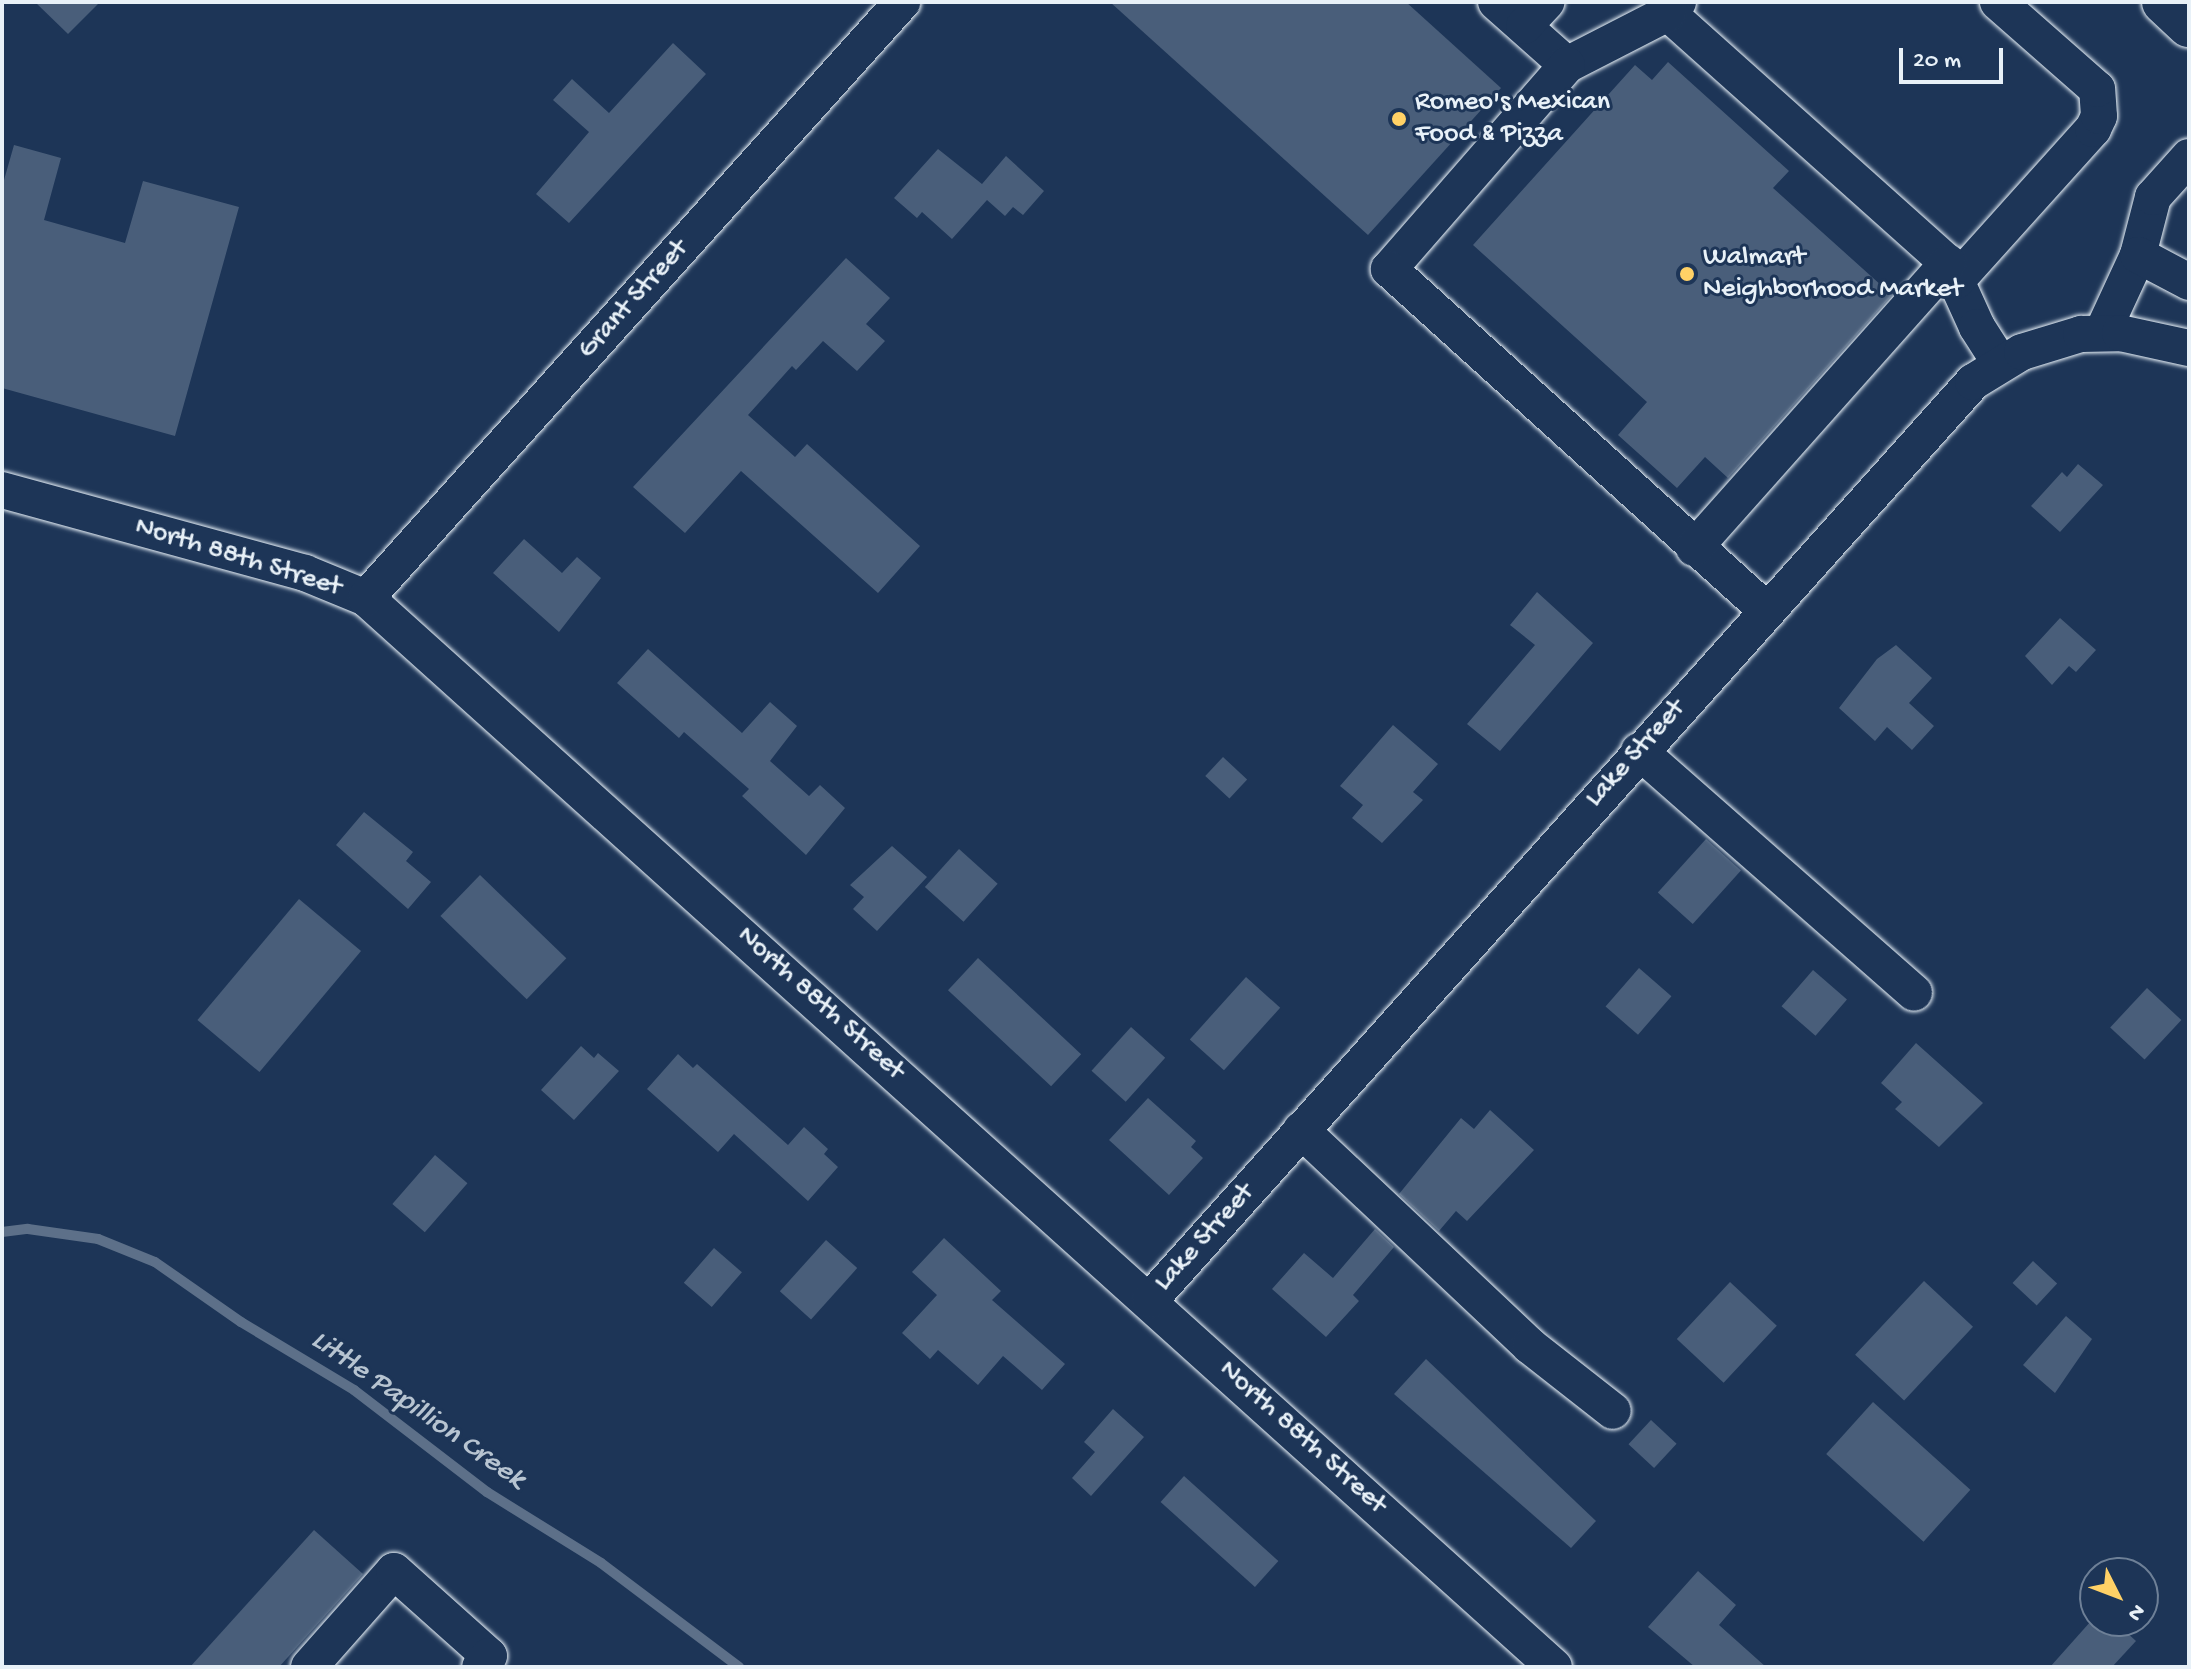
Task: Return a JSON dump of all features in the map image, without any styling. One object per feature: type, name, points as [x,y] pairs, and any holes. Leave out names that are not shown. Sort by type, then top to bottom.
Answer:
[{"type":"main road","points":[[2164,2],[2189,25]]},
{"type":"street","name":"Grant Street","points":[[366,598],[902,2]]},
{"type":"street","points":[[1496,2],[1535,14],[1567,65]]},
{"type":"street","points":[[1694,548],[1952,272],[2093,129],[2099,116],[2097,89],[1998,2]]},
{"type":"street","points":[[1765,609],[1389,269],[1567,65],[1673,8],[1952,272],[2000,363]]},
{"type":"street","points":[[2102,333],[2138,255],[2153,197],[2189,157]]},
{"type":"street","points":[[2138,255],[2189,282]]},
{"type":"street","name":"Lake Street","points":[[1150,1300],[1941,414],[2000,363],[2057,339],[2102,333],[2189,348]]},
{"type":"street","name":"North 88th Street","points":[[2,490],[305,573],[366,598],[1150,1300],[1554,1667]]},
{"type":"street","points":[[1639,751],[1914,993]]},
{"type":"street","points":[[1301,1130],[1530,1346],[1613,1411]]},
{"type":"street","points":[[309,1667],[394,1571],[489,1656],[480,1667]]},
{"type":"building","points":[[35,2],[100,2],[68,34]]},
{"type":"building","points":[[1110,2],[1406,2],[1501,88],[1368,235]]},
{"type":"building","points":[[673,43],[706,74],[569,223],[536,194],[589,132],[553,100],[572,79],[609,113]]},
{"type":"building","name":"Walmart Neighborhood Market","points":[[1668,62],[1789,171],[1773,188],[1892,295],[1728,478],[1705,457],[1677,488],[1618,435],[1647,402],[1473,245],[1635,65],[1652,80]]},
{"type":"building","points":[[14,145],[61,158],[44,220],[125,243],[143,181],[239,207],[175,436],[2,388],[2,187]]},
{"type":"building","points":[[938,149],[982,184],[1006,156],[1044,191],[1023,215],[1013,207],[1005,216],[987,200],[952,239],[922,212],[917,218],[894,198]]},
{"type":"building","points":[[846,258],[890,298],[866,324],[885,341],[857,371],[823,341],[796,370],[792,366],[748,415],[795,457],[807,444],[920,546],[878,593],[741,471],[685,533],[633,487]]},
{"type":"building","points":[[2078,464],[2103,485],[2060,532],[2031,506],[2062,472],[2067,477]]},
{"type":"building","points":[[524,539],[562,573],[577,557],[601,578],[559,632],[493,573]]},
{"type":"building","points":[[1537,592],[1593,643],[1500,751],[1467,724],[1535,645],[1510,625]]},
{"type":"building","points":[[2060,618],[2096,650],[2076,672],[2069,666],[2052,685],[2025,656]]},
{"type":"building","points":[[1896,645],[1932,678],[1909,703],[1934,726],[1912,750],[1887,727],[1875,741],[1839,708],[1877,659]]},
{"type":"building","points":[[648,649],[742,733],[770,702],[797,726],[770,761],[809,796],[820,785],[845,808],[806,855],[742,796],[749,789],[684,732],[679,738],[617,683]]},
{"type":"building","points":[[1393,725],[1438,764],[1413,792],[1423,800],[1382,843],[1352,818],[1363,805],[1340,786]]},
{"type":"building","points":[[1223,757],[1247,780],[1229,799],[1205,776]]},
{"type":"building","points":[[364,812],[413,852],[406,861],[431,882],[408,909],[336,845]]},
{"type":"building","points":[[1706,839],[1741,870],[1693,924],[1658,893]]},
{"type":"building","points":[[892,846],[927,877],[877,931],[853,909],[864,897],[850,885]]},
{"type":"building","points":[[959,849],[998,884],[964,922],[925,887]]},
{"type":"building","points":[[480,875],[566,958],[527,999],[440,916]]},
{"type":"building","points":[[299,899],[361,951],[259,1072],[197,1020]]},
{"type":"building","points":[[978,958],[1081,1054],[1051,1086],[948,990]]},
{"type":"building","points":[[1639,968],[1671,996],[1638,1035],[1606,1006]]},
{"type":"building","points":[[1813,970],[1847,1000],[1815,1036],[1782,1006]]},
{"type":"building","points":[[1246,977],[1280,1008],[1224,1070],[1190,1039]]},
{"type":"building","points":[[2147,988],[2181,1020],[2145,1060],[2110,1027]]},
{"type":"building","points":[[1131,1027],[1165,1058],[1126,1102],[1092,1071]]},
{"type":"building","points":[[1916,1043],[1983,1103],[1939,1147],[1895,1109],[1902,1102],[1881,1083]]},
{"type":"building","points":[[581,1046],[594,1058],[598,1053],[619,1071],[574,1120],[541,1090]]},
{"type":"building","points":[[678,1054],[693,1068],[697,1064],[788,1145],[804,1127],[828,1149],[824,1154],[838,1167],[808,1201],[734,1134],[718,1152],[647,1089]]},
{"type":"building","points":[[1148,1098],[1196,1141],[1191,1147],[1203,1158],[1169,1195],[1109,1140]]},
{"type":"building","points":[[1490,1110],[1534,1150],[1467,1221],[1456,1211],[1439,1231],[1399,1194],[1461,1118],[1474,1129]]},
{"type":"building","points":[[435,1155],[467,1183],[425,1232],[392,1204]]},
{"type":"building","points":[[1375,1229],[1394,1247],[1353,1295],[1359,1301],[1326,1337],[1272,1289],[1304,1253],[1333,1278]]},
{"type":"building","points":[[944,1238],[1001,1291],[992,1300],[1065,1364],[1042,1390],[1003,1356],[978,1385],[938,1350],[930,1359],[902,1333],[937,1295],[912,1272]]},
{"type":"building","points":[[826,1240],[857,1268],[811,1319],[780,1291]]},
{"type":"building","points":[[714,1248],[742,1272],[712,1307],[684,1283]]},
{"type":"building","points":[[2033,1261],[2057,1284],[2037,1305],[2013,1283]]},
{"type":"building","points":[[1924,1281],[1973,1327],[1904,1401],[1855,1355]]},
{"type":"building","points":[[1730,1282],[1777,1326],[1724,1383],[1677,1339]]},
{"type":"building","points":[[2066,1316],[2092,1339],[2055,1393],[2023,1365]]},
{"type":"building","points":[[1426,1359],[1596,1521],[1571,1548],[1394,1394]]},
{"type":"building","points":[[1873,1402],[1970,1490],[1924,1542],[1826,1454]]},
{"type":"building","points":[[1113,1409],[1144,1437],[1091,1496],[1072,1478],[1095,1452],[1084,1442]]},
{"type":"building","points":[[1651,1420],[1677,1444],[1654,1468],[1628,1444]]},
{"type":"building","points":[[1184,1476],[1278,1561],[1255,1587],[1161,1502]]},
{"type":"building","points":[[314,1530],[363,1574],[279,1667],[190,1667]]},
{"type":"building","points":[[1698,1571],[1736,1605],[1719,1625],[1766,1667],[1695,1667],[1648,1627]]},
{"type":"building","points":[[2079,1634],[2079,1637],[2132,1637],[2136,1641],[2112,1667],[2050,1667]]},
{"type":"waterway","name":"Little Papillion Creek","points":[[2,1232],[28,1229],[98,1239],[155,1262],[241,1322],[354,1390],[487,1492],[601,1563],[739,1667]]},
{"type":"place","name":"Romeo's Mexican Food & Pizza","points":[[1399,119]]},
{"type":"place","name":"Walmart Neighborhood Market","points":[[1687,274]]}]
